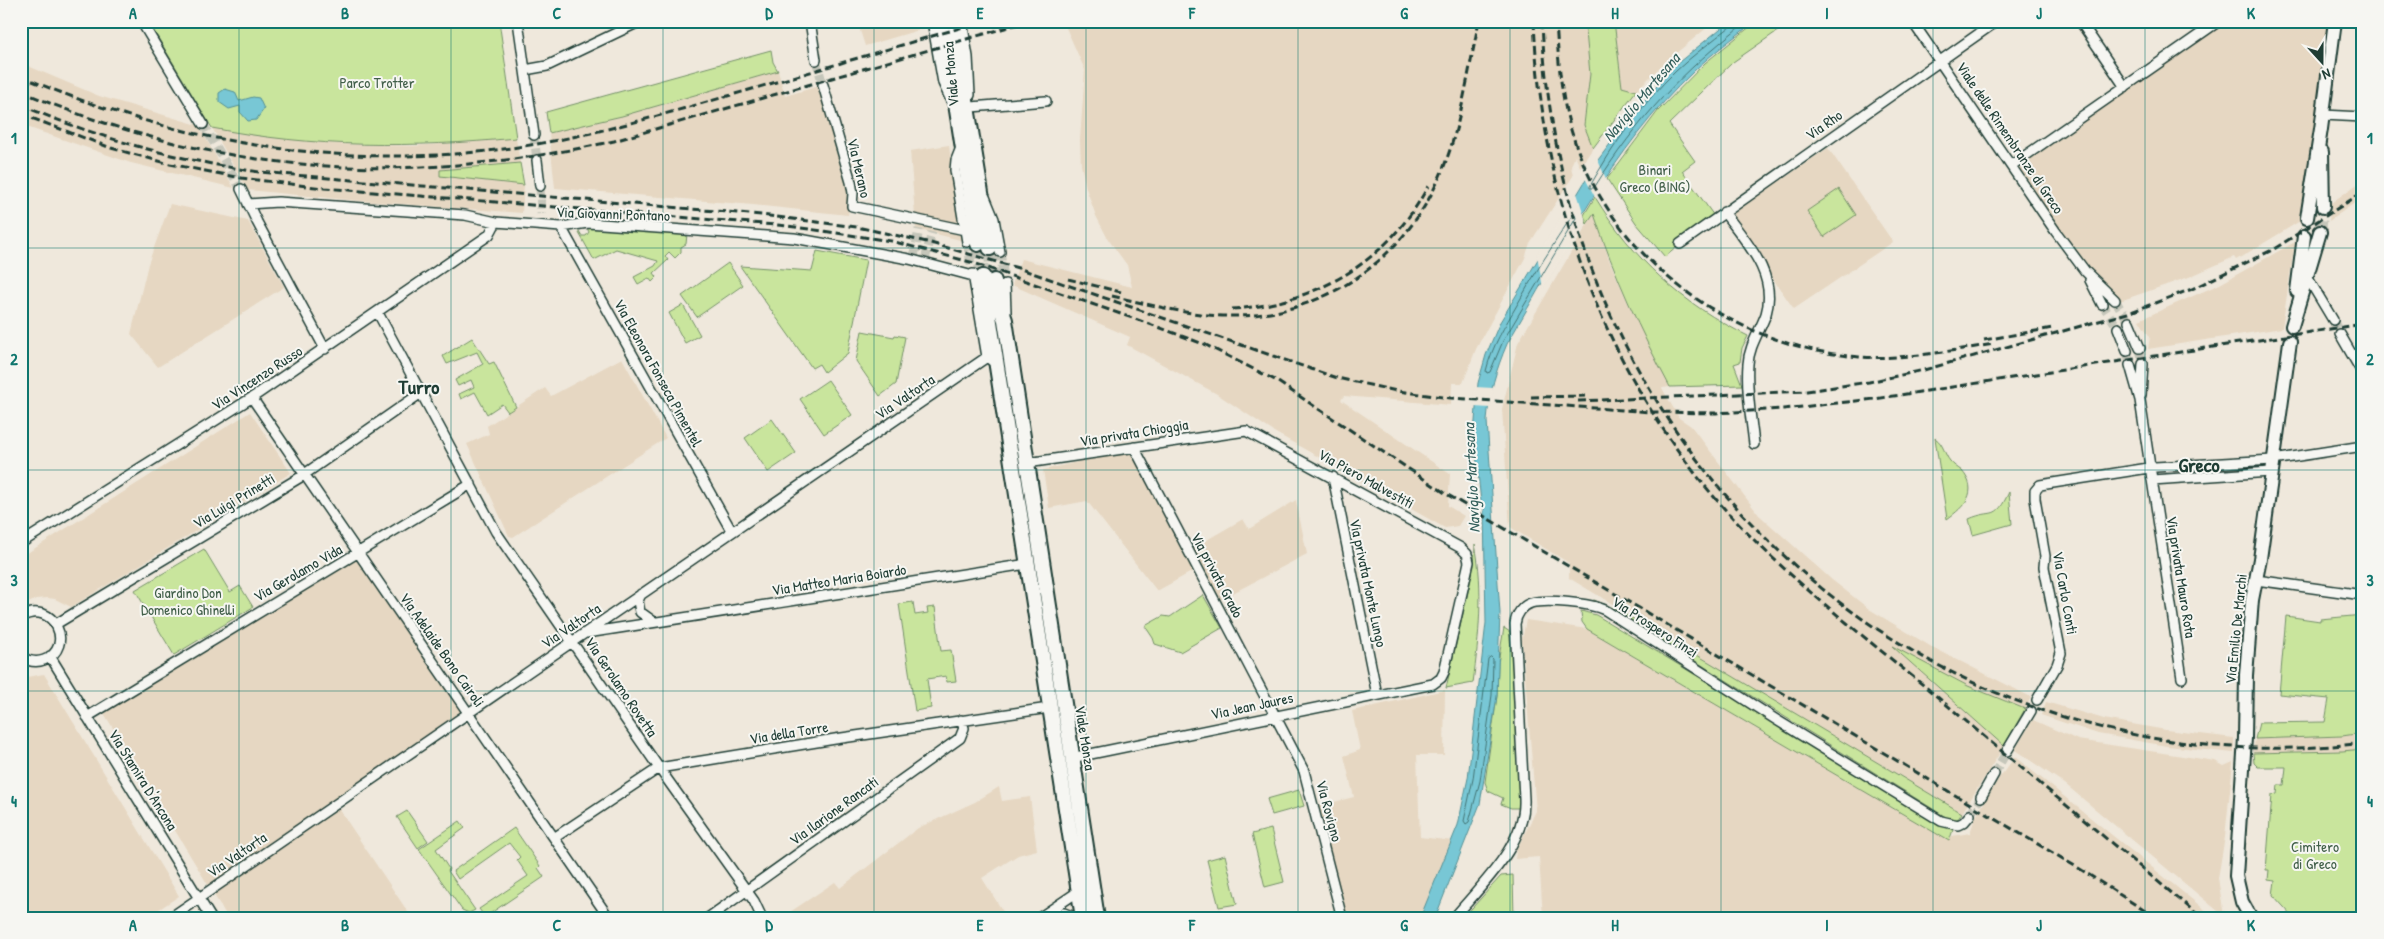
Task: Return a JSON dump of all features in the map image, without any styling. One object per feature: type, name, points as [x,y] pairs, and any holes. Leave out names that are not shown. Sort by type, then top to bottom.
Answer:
[{"type":"main road","name":"Viale Monza","points":[[943,21],[962,145],[983,246]]},
{"type":"main road","name":"Viale Monza","points":[[953,21],[981,190],[983,246]]},
{"type":"main road","name":"Viale Monza","points":[[986,279],[998,299],[1005,320],[1097,918]]},
{"type":"main road","name":"Viale Monza","points":[[986,279],[992,360],[1028,564],[1083,918]]},
{"type":"main road","points":[[1011,465],[1028,463]]},
{"type":"main road","points":[[1028,564],[1042,562]]},
{"type":"street","points":[[141,21],[203,124]]},
{"type":"street","points":[[518,21],[534,135]]},
{"type":"street","points":[[525,70],[547,66],[641,21]]},
{"type":"street","points":[[810,21],[816,60]]},
{"type":"street","name":"Viale Monza","points":[[932,21],[943,83],[957,111]]},
{"type":"street","name":"Viale Monza","points":[[962,21],[969,62],[971,124]]},
{"type":"street","name":"Viale delle Rimembranze di Greco","points":[[1912,21],[2085,271],[2102,304]]},
{"type":"street","name":"Via Rho","points":[[1680,244],[1998,21]]},
{"type":"street","points":[[2080,21],[2125,87]]},
{"type":"street","points":[[2012,165],[2220,21]]},
{"type":"street","points":[[2306,218],[2323,116],[2335,21]]},
{"type":"street","name":"Via Merano","points":[[823,85],[851,182],[853,193],[852,206],[933,227],[965,230]]},
{"type":"street","points":[[971,107],[1046,100]]},
{"type":"street","points":[[2323,116],[2363,117]]},
{"type":"street","points":[[2321,129],[2324,207]]},
{"type":"street","name":"Viale Monza","points":[[962,145],[956,160],[956,170],[965,230],[983,246]]},
{"type":"street","points":[[536,160],[540,186]]},
{"type":"street","points":[[241,189],[325,349]]},
{"type":"street","name":"Via Giovanni Pontano","points":[[248,204],[278,202],[455,214],[496,222],[561,227],[588,224],[785,237],[914,258],[986,279]]},
{"type":"street","points":[[1724,212],[1761,265],[1768,288],[1767,310],[1752,346],[1748,365],[1754,444]]},
{"type":"street","points":[[541,214],[541,225]]},
{"type":"street","name":"Via Vincenzo Russo","points":[[21,543],[252,398],[325,349],[489,235],[496,222]]},
{"type":"street","name":"Via Eleonora Fonseca Pimentel","points":[[561,227],[732,532]]},
{"type":"street","points":[[2304,236],[2292,326],[2320,232]]},
{"type":"street","points":[[2299,264],[2333,320]]},
{"type":"street","name":"Viale delle Rimembranze di Greco","points":[[2085,271],[2114,300]]},
{"type":"street","name":"Via Gerolamo Rovetta","points":[[378,313],[502,540],[659,768],[747,890],[762,918]]},
{"type":"street","points":[[2129,322],[2140,348]]},
{"type":"street","points":[[2118,328],[2127,351]]},
{"type":"street","points":[[2340,334],[2363,374]]},
{"type":"street","name":"Via Emilio De Marchi","points":[[2251,918],[2238,888],[2236,860],[2245,738],[2246,675],[2252,600],[2290,342]]},
{"type":"street","name":"Via Valtorta","points":[[170,918],[732,532],[992,360]]},
{"type":"street","points":[[2140,400],[2143,364]]},
{"type":"street","points":[[2130,365],[2140,400],[2150,468],[2272,466]]},
{"type":"street","name":"Via Luigi Prinetti","points":[[56,624],[304,474],[421,393]]},
{"type":"street","name":"Via Adelaide Bono Cairoli","points":[[252,398],[609,918]]},
{"type":"street","name":"Via privata Chioggia","points":[[1028,463],[1246,431]]},
{"type":"street","name":"Via Piero Malvestiti","points":[[1246,431],[1461,548],[1468,557],[1468,568],[1444,672],[1438,681]]},
{"type":"street","points":[[2152,480],[2272,466],[2363,446]]},
{"type":"street","name":"Via privata Grado","points":[[1134,447],[1275,716]]},
{"type":"street","name":"Via privata Mauro Rota","points":[[2150,468],[2182,678]]},
{"type":"street","name":"Via Carlo Conti","points":[[2037,700],[2058,663],[2061,653],[2045,576],[2044,555],[2035,504],[2035,494],[2038,487],[2045,483],[2150,468]]},
{"type":"street","name":"Via privata Monte Lungo","points":[[1332,477],[1377,695]]},
{"type":"street","name":"Via Gerolamo Vida","points":[[88,717],[471,484]]},
{"type":"street","name":"Via Matteo Maria Boiardo","points":[[584,634],[1028,564]]},
{"type":"street","points":[[2256,580],[2363,595]]},
{"type":"street","points":[[641,594],[638,601],[640,612],[654,622]]},
{"type":"street","name":"Via Prospero Finzi","points":[[1454,918],[1507,852],[1514,840],[1523,815],[1515,624],[1521,610],[1531,603],[1582,604],[1605,610],[1767,714],[1941,821],[1958,825],[1964,822],[1970,815]]},
{"type":"street","points":[[21,657],[36,661],[50,656],[59,641],[56,624],[49,617],[32,613],[22,616]]},
{"type":"street","name":"Via Stamira D'Ancona","points":[[50,656],[211,918]]},
{"type":"street","name":"Via Jean Jaures","points":[[1071,758],[1433,684],[1438,681]]},
{"type":"street","name":"Via della Torre","points":[[554,838],[659,768],[961,720],[1049,708]]},
{"type":"street","points":[[2007,751],[2031,711]]},
{"type":"street","name":"Via Rovigno","points":[[1275,716],[1304,771],[1342,918]]},
{"type":"street","name":"Via Ilarione Rancati","points":[[708,918],[960,738],[964,731],[961,720]]},
{"type":"street","points":[[1981,797],[1994,774]]},
{"type":"street","points":[[1039,918],[1079,891]]},
{"type":"street","points":[[1039,918],[1060,913],[1077,918]]},
{"type":"shaded area","points":[[857,21],[928,21],[929,27],[865,46]]},
{"type":"shaded area","points":[[1063,21],[1585,21],[1590,74],[1584,125],[1593,148],[1580,167],[1575,156],[1571,166],[1573,176],[1530,243],[1525,258],[1476,349],[1463,383],[1452,383],[1451,405],[1344,396],[1341,400],[1450,474],[1448,506],[1464,516],[1458,526],[1445,528],[1274,432],[1217,394],[1127,345],[1130,337],[1012,285],[1021,259],[1132,287],[1127,265],[1108,239],[1096,216],[1086,188],[1081,165],[1080,140],[1085,70]]},
{"type":"shaded area","points":[[1614,21],[1715,21],[1663,64],[1636,91],[1622,87]]},
{"type":"shaded area","points":[[2222,21],[2333,21],[2305,218],[2236,260],[2234,257],[2189,277],[2120,301],[2087,269],[2016,165]]},
{"type":"shaded area","points":[[21,63],[99,96],[198,125],[234,188],[131,163],[21,125]]},
{"type":"shaded area","points":[[778,71],[785,96],[822,85],[852,191],[848,215],[555,188],[549,133],[622,116]]},
{"type":"shaded area","points":[[212,128],[339,144],[414,146],[516,138],[520,163],[441,170],[440,175],[524,185],[522,213],[349,200],[248,190]]},
{"type":"shaded area","points":[[949,145],[956,203],[964,241],[916,229],[910,151]]},
{"type":"shaded area","points":[[1828,148],[1893,242],[1794,309],[1729,216]]},
{"type":"shaded area","points":[[2363,180],[2363,197],[2329,221],[2331,203]]},
{"type":"shaded area","points":[[170,204],[248,221],[284,287],[158,367],[131,334],[148,264]]},
{"type":"shaded area","points":[[1594,213],[1610,262],[1670,387],[1662,388],[1679,418],[1691,426],[1759,515],[1832,580],[1869,609],[1930,646],[2031,697],[2025,709],[1968,686],[1894,648],[2004,746],[1962,813],[1569,578],[1569,563],[1510,527],[1502,409],[1518,343]]},
{"type":"shaded area","points":[[2295,242],[2282,328],[2148,349],[2150,337],[2139,320],[2220,284]]},
{"type":"shaded area","points":[[622,358],[666,438],[513,537],[509,536],[467,444],[489,434],[487,426],[545,388],[551,396]]},
{"type":"shaded area","points":[[250,412],[291,473],[71,607],[55,599],[48,598],[36,599],[23,606],[21,602],[21,557]]},
{"type":"shaded area","points":[[1133,449],[1186,552],[1243,519],[1249,529],[1296,500],[1307,554],[1214,603],[1195,570],[1157,591],[1087,501],[1049,508],[1043,470]]},
{"type":"shaded area","points":[[357,557],[468,715],[337,806],[412,918],[228,918],[102,710]]},
{"type":"shaded area","points":[[1526,620],[1587,629],[1949,841],[1952,836],[1970,833],[1975,818],[1999,778],[2015,757],[2215,918],[1543,918],[1539,857],[1515,859],[1516,851],[1536,811],[1522,640]]},
{"type":"shaded area","points":[[44,674],[179,896],[146,918],[21,918],[21,678]]},
{"type":"shaded area","points":[[1445,690],[1444,755],[1417,755],[1420,837],[1453,841],[1422,918],[1348,918],[1318,806],[1354,797],[1344,756],[1360,750],[1352,711]]},
{"type":"shaded area","points":[[2046,702],[2104,719],[2166,730],[2234,738],[2234,753],[2167,746],[2098,734],[2041,715]]},
{"type":"shaded area","points":[[2033,720],[2078,740],[2215,761],[2224,766],[2233,762],[2225,837],[2218,878],[2224,916],[2065,784],[2015,750]]},
{"type":"shaded area","points":[[2363,733],[2363,749],[2253,753],[2255,739],[2342,736]]},
{"type":"shaded area","points":[[999,787],[1002,801],[1030,797],[1037,850],[1018,855],[982,878],[1007,918],[781,918],[835,882],[840,888],[918,828],[975,802]]},
{"type":"green space","name":"Parco Trotter","points":[[148,21],[499,21],[516,138],[402,145],[326,143],[250,135],[212,128]]},
{"type":"green space","points":[[1585,21],[1614,21],[1622,87],[1636,91],[1593,148],[1584,125],[1590,74]]},
{"type":"green space","name":"Binari Greco (BING)","points":[[1757,21],[1792,21],[1733,62],[1669,124],[1695,161],[1682,171],[1714,216],[1665,257],[1636,223],[1607,179],[1658,111],[1705,63]]},
{"type":"green space","points":[[771,50],[773,62],[778,71],[622,116],[549,133],[546,112]]},
{"type":"green space","points":[[520,163],[524,185],[440,176],[440,170]]},
{"type":"green space","points":[[1839,189],[1856,215],[1824,237],[1807,211]]},
{"type":"green space","points":[[1595,197],[1626,240],[1661,278],[1702,310],[1748,336],[1742,348],[1740,362],[1734,364],[1742,385],[1670,387],[1628,302],[1594,214],[1587,224],[1584,215]]},
{"type":"green space","points":[[582,226],[687,234],[686,244],[681,247],[681,252],[675,258],[669,252],[665,256],[668,260],[654,273],[657,277],[652,282],[649,278],[638,284],[634,277],[655,266],[658,261],[616,249],[594,260],[579,233],[579,231],[582,236],[586,236],[589,232],[587,228]]},
{"type":"green space","points":[[817,251],[866,260],[848,353],[824,372],[819,364],[812,368],[740,266],[812,271]]},
{"type":"green space","points":[[728,263],[743,285],[697,317],[682,296]]},
{"type":"green space","points":[[683,305],[700,335],[685,343],[669,313]]},
{"type":"green space","points":[[862,331],[894,337],[895,335],[905,337],[896,384],[880,396],[856,361]]},
{"type":"green space","points":[[472,338],[489,364],[494,362],[516,407],[508,412],[502,404],[487,414],[475,392],[461,399],[459,394],[474,387],[471,380],[458,386],[455,380],[483,364],[477,352],[447,364],[443,356]]},
{"type":"green space","points":[[828,380],[852,415],[824,434],[800,399]]},
{"type":"green space","points":[[772,419],[796,453],[768,472],[745,438]]},
{"type":"green space","points":[[1935,438],[1950,461],[1962,471],[1970,486],[1968,498],[1964,504],[1947,519]]},
{"type":"green space","points":[[2009,492],[2012,524],[1973,535],[1969,519],[1997,511]]},
{"type":"green space","points":[[1475,544],[1480,596],[1479,631],[1473,683],[1446,688],[1474,566]]},
{"type":"green space","name":"Giardino Don Domenico Ghinelli","points":[[204,549],[230,592],[240,586],[253,607],[174,655],[135,590]]},
{"type":"green space","points":[[1203,595],[1222,628],[1180,652],[1155,644],[1145,626],[1163,616],[1170,617]]},
{"type":"green space","points":[[1594,600],[1616,609],[1709,662],[1962,813],[1958,819],[1949,819],[1610,608],[1592,601]]},
{"type":"green space","points":[[913,602],[915,615],[928,613],[927,608],[935,607],[941,651],[951,650],[956,681],[947,682],[946,676],[927,679],[931,708],[915,711],[899,604]]},
{"type":"green space","points":[[1581,611],[1596,615],[1953,830],[1949,841],[1587,629],[1582,622]]},
{"type":"green space","points":[[2363,615],[2363,687],[2358,718],[2363,718],[2363,733],[2342,736],[2255,739],[2259,723],[2325,722],[2329,699],[2279,694],[2286,616],[2320,621],[2320,619]]},
{"type":"green space","points":[[1504,628],[1510,632],[1520,786],[1519,808],[1511,808],[1501,804],[1503,798],[1488,791],[1485,782],[1497,696],[1498,663]]},
{"type":"green space","points":[[1892,646],[1968,686],[2025,709],[2004,746]]},
{"type":"green space","name":"Cimitero di Greco","points":[[2363,749],[2363,918],[2294,918],[2273,895],[2275,881],[2268,880],[2269,870],[2266,870],[2272,795],[2277,794],[2278,785],[2284,785],[2286,767],[2258,767],[2254,763],[2253,753]]},
{"type":"green space","points":[[1299,790],[1304,806],[1272,815],[1267,799]]},
{"type":"green space","points":[[407,811],[428,841],[418,848],[397,817]]},
{"type":"green space","points":[[460,821],[465,828],[436,849],[449,869],[448,871],[475,910],[469,913],[462,910],[419,849]]},
{"type":"green space","points":[[514,828],[540,866],[538,868],[544,877],[485,917],[479,909],[528,876],[517,860],[520,857],[509,843],[458,879],[453,871]]},
{"type":"green space","points":[[1271,829],[1284,882],[1265,887],[1252,834]]},
{"type":"green space","points":[[1225,855],[1237,904],[1219,907],[1207,860]]},
{"type":"green space","points":[[1513,875],[1514,918],[1463,918],[1501,876]]},
{"type":"water","points":[[1730,21],[1755,21],[1693,72],[1638,133],[1613,167],[1569,237],[1507,344],[1500,363],[1491,391],[1487,421],[1500,613],[1497,696],[1480,804],[1435,918],[1420,918],[1458,825],[1468,778],[1486,623],[1484,509],[1481,502],[1474,434],[1478,383],[1486,355],[1500,322],[1598,160],[1628,120],[1674,66]]},
{"type":"water","points":[[225,89],[235,92],[239,101],[253,97],[259,98],[264,109],[256,120],[248,121],[240,112],[240,106],[229,109],[219,102],[219,93]]},
{"type":"pier","points":[[1597,158],[1607,181],[1596,199],[1585,178]]},
{"type":"pier","points":[[1577,193],[1585,218],[1543,288],[1537,255]]},
{"type":"pier","points":[[1475,387],[1493,388],[1490,408],[1474,407]]},
{"type":"tunnel","points":[[816,60],[823,85]]},
{"type":"tunnel","points":[[203,124],[241,189]]},
{"type":"tunnel","points":[[534,135],[537,160]]},
{"type":"tunnel","points":[[540,186],[541,214]]},
{"type":"tunnel","points":[[2320,232],[2323,207]]},
{"type":"tunnel","points":[[914,257],[919,229]]},
{"type":"tunnel","points":[[925,260],[932,232]]},
{"type":"tunnel","points":[[967,242],[973,274]]},
{"type":"tunnel","points":[[978,244],[983,277]]},
{"type":"tunnel","points":[[990,248],[994,281]]},
{"type":"tunnel","points":[[1000,252],[1005,284]]},
{"type":"tunnel","points":[[2115,300],[2129,322]]},
{"type":"tunnel","points":[[2102,304],[2118,328]]},
{"type":"tunnel","points":[[2333,320],[2340,334]]},
{"type":"tunnel","points":[[2140,348],[2143,364]]},
{"type":"tunnel","points":[[2127,351],[2130,365]]},
{"type":"tunnel","points":[[1994,774],[2007,751]]},
{"type":"tunnel","points":[[1970,815],[1981,797]]},
{"type":"railway","points":[[21,76],[80,100],[140,119],[202,135],[265,146],[328,153],[391,156],[455,154],[518,147],[628,124],[984,21]]},
{"type":"railway","points":[[21,91],[94,119],[167,141],[240,156],[313,165],[387,168],[462,165],[537,156],[614,141],[1029,21]]},
{"type":"railway","points":[[1112,296],[1158,307],[1205,315],[1236,316],[1269,313],[1301,305],[1331,293],[1359,276],[1384,256],[1406,232],[1425,206],[1440,176],[1459,119],[1479,21]]},
{"type":"railway","points":[[1534,21],[1539,86],[1549,150],[1565,213],[1585,275],[1610,335],[1640,392],[1675,446],[1715,498],[1764,550],[1790,574],[2202,918]]},
{"type":"railway","points":[[1542,21],[1564,179],[1615,325],[1693,454],[1794,565],[1915,652],[2052,713],[2202,745],[2363,743]]},
{"type":"railway","points":[[1556,21],[1565,107],[1585,167],[1609,210],[1639,249],[1676,283],[1717,312],[1761,334],[1809,349],[1876,358],[1927,354],[1994,344]]},
{"type":"railway","points":[[21,105],[109,138],[198,161],[259,172],[762,215],[857,227],[927,242],[1018,268],[1337,378],[1397,391],[1451,398],[1651,412],[1716,413],[1783,409],[1874,399],[2363,324]]},
{"type":"railway","points":[[21,114],[111,148],[170,164],[241,178],[324,188],[788,226],[891,241],[974,263],[1206,345],[1275,380],[1448,495],[2080,869],[2156,918]]},
{"type":"railway","points":[[1232,309],[1263,305],[1293,298],[1321,288],[1347,274],[1371,257],[1393,236],[1412,213],[1428,186]]},
{"type":"railway","points":[[1578,401],[1807,391],[1869,382],[1924,370],[2131,312],[2192,289],[2274,249],[2363,192]]},
{"type":"railway","points":[[1068,279],[1121,292]]},
{"type":"railway","points":[[1984,340],[2053,328]]},
{"type":"railway","points":[[1531,397],[1586,396]]},
{"type":"district","name":"Turro","points":[[419,387]]},
{"type":"district","name":"Greco","points":[[2199,465]]},
{"type":"water label","name":"Naviglio Martesana","points":[[1641,97]]},
{"type":"water label","name":"Naviglio Martesana","points":[[1471,478]]}]
